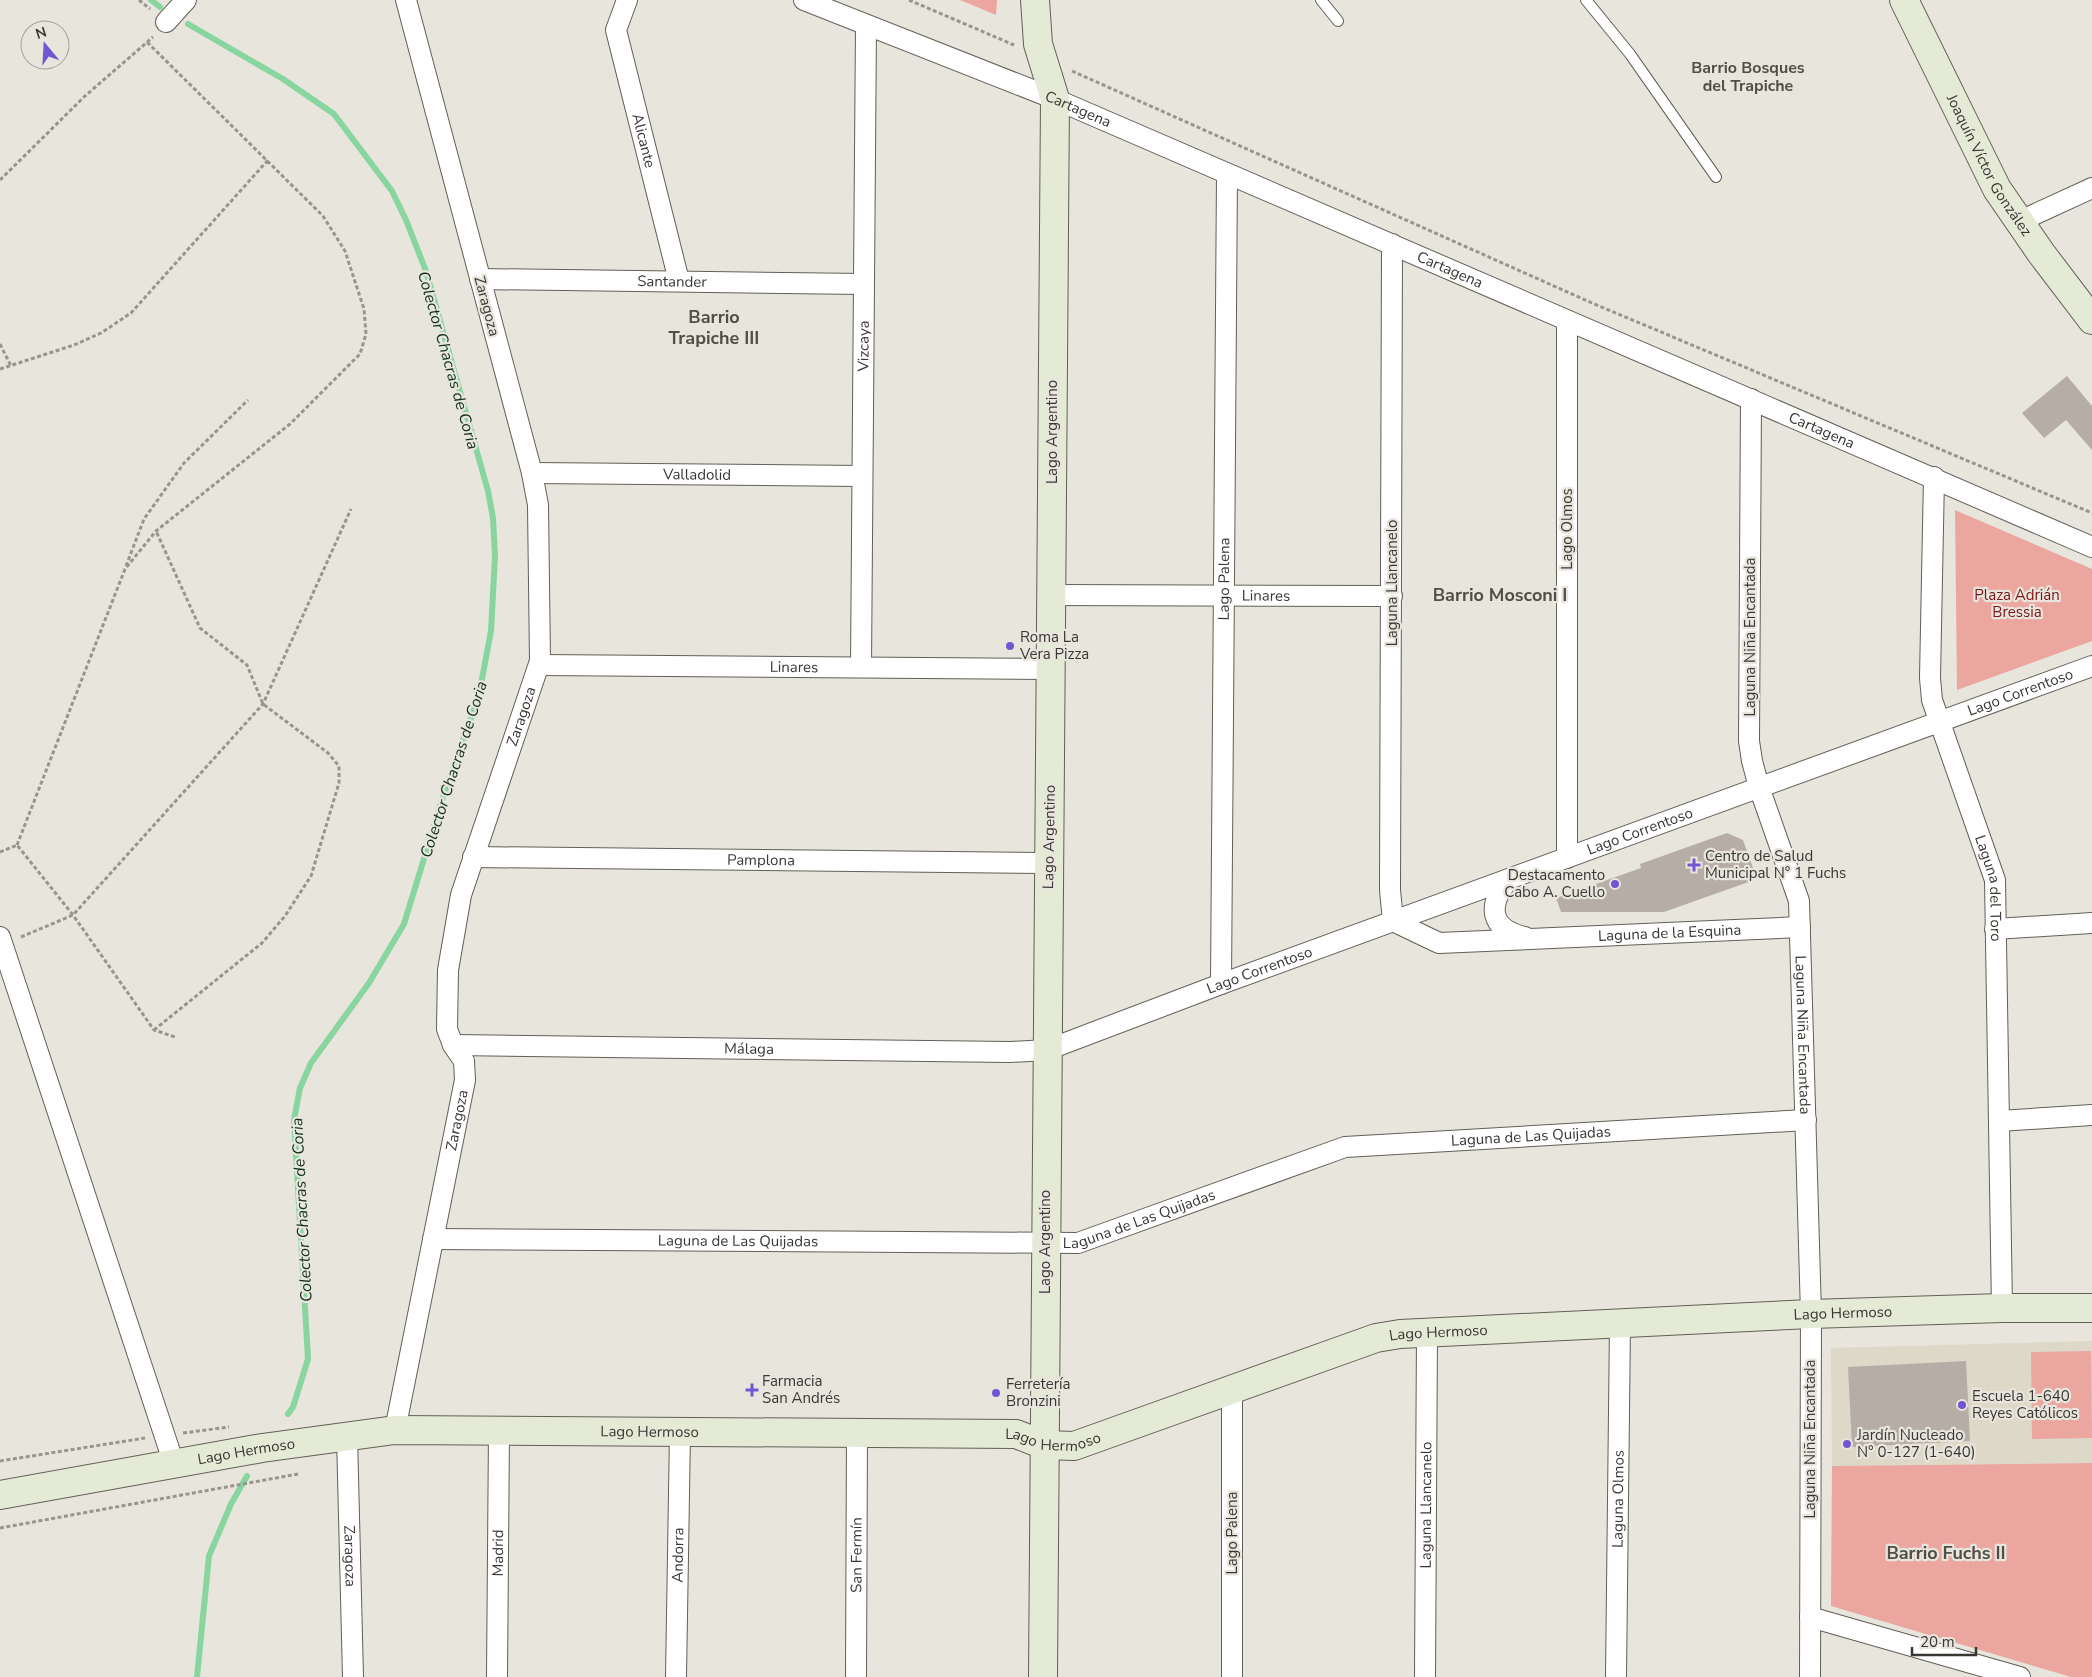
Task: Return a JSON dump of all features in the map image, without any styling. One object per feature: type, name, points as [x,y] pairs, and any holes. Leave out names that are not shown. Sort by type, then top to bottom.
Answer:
[{"type":"street","points":[[166,22],[186,0]]},
{"type":"street","name":"Zaragoza","points":[[395,1430],[466,1080],[464,1061],[453,1045],[447,1029],[446,1010],[448,970],[461,895],[539,666],[539,530],[538,505],[532,473],[406,0]]},
{"type":"street","name":"Alicante","points":[[627,0],[616,30],[680,281]]},
{"type":"street","name":"Cartagena","points":[[804,0],[1055,99],[1566,321],[1934,477],[2092,547]]},
{"type":"street","name":"Lago Argentino","points":[[1035,0],[1038,44],[1055,99],[1043,1677]]},
{"type":"street","name":"Joaquín Víctor González","points":[[1904,0],[1997,189],[2018,222],[2092,320]]},
{"type":"street","name":"Vizcaya","points":[[860,668],[866,25]]},
{"type":"street","name":"Lago Palena","points":[[1221,984],[1227,175]]},
{"type":"street","points":[[2018,222],[2092,188]]},
{"type":"street","name":"Laguna Llancanelo","points":[[1392,244],[1390,890],[1393,921]]},
{"type":"street","name":"Santander","points":[[480,280],[864,284]]},
{"type":"street","name":"Lago Olmos","points":[[1566,321],[1566,858]]},
{"type":"street","name":"Laguna Niña Encantada","points":[[1751,399],[1749,741],[1752,761],[1760,787],[1800,900],[1811,1314],[1810,1677]]},
{"type":"street","name":"Valladolid","points":[[532,473],[862,476]]},
{"type":"street","name":"Laguna del Toro","points":[[1934,477],[1930,678],[1932,700],[1995,880],[2002,1308]]},
{"type":"street","name":"Linares","points":[[1051,595],[1392,596]]},
{"type":"street","name":"Linares","points":[[539,666],[1050,669]]},
{"type":"street","name":"Lago Correntoso","points":[[1047,1050],[1221,984],[2092,666]]},
{"type":"street","name":"Pamplona","points":[[473,856],[1048,863]]},
{"type":"street","name":"Laguna de la Esquina","points":[[1509,879],[1494,903],[1494,915],[1506,930],[1514,934],[1539,939]]},
{"type":"street","name":"Laguna de la Esquina","points":[[1393,921],[1439,944],[1800,927]]},
{"type":"street","points":[[1995,929],[2092,923]]},
{"type":"street","points":[[1,941],[174,1464]]},
{"type":"street","name":"Málaga","points":[[453,1045],[1010,1052],[1047,1050]]},
{"type":"street","points":[[1999,1121],[2092,1115]]},
{"type":"street","name":"Laguna de Las Quijadas","points":[[434,1239],[1045,1245],[1078,1243],[1345,1147],[1806,1120]]},
{"type":"street","name":"Lago Hermoso","points":[[0,1495],[174,1464],[395,1430],[1016,1434],[1044,1445],[1074,1446],[1376,1338],[1426,1332],[1811,1314],[2002,1308],[2092,1308]]},
{"type":"street","name":"Laguna Olmos","points":[[1616,1677],[1620,1323]]},
{"type":"street","name":"Laguna Llancanelo","points":[[1426,1332],[1426,1677]]},
{"type":"street","name":"Lago Palena","points":[[1232,1390],[1232,1677]]},
{"type":"street","name":"Madrid","points":[[497,1677],[499,1430]]},
{"type":"street","name":"Andorra","points":[[676,1677],[680,1432]]},
{"type":"street","name":"San Fermín","points":[[856,1677],[857,1433]]},
{"type":"street","name":"Zaragoza","points":[[347,1436],[353,1677]]},
{"type":"street","points":[[1810,1617],[2020,1677]]},
{"type":"lane","points":[[1321,0],[1338,21]]},
{"type":"lane","points":[[1586,0],[1630,54],[1716,177]]},
{"type":"path","points":[[909,0],[1592,303],[2092,513]]},
{"type":"path","points":[[0,180],[85,96],[147,42],[166,22]]},
{"type":"path","points":[[125,569],[156,531],[290,424],[360,354],[366,334],[364,309],[345,251],[323,216],[147,42]]},
{"type":"path","points":[[0,370],[74,345],[101,332],[131,313],[268,160]]},
{"type":"path","points":[[0,344],[11,366]]},
{"type":"path","points":[[0,852],[17,845],[144,519],[184,462],[248,400]]},
{"type":"path","points":[[1,941],[73,915],[263,704],[351,508]]},
{"type":"path","points":[[154,1030],[262,942],[285,916],[310,876],[339,783],[339,766],[328,753],[263,704],[247,664],[200,628],[156,531]]},
{"type":"path","points":[[17,845],[73,915],[154,1030],[175,1037]]},
{"type":"path","points":[[0,1461],[165,1435],[237,1426]]},
{"type":"path","points":[[0,1528],[298,1474]]},
{"type":"shaded area","name":"Escuela 1-640 Reyes Católicos","points":[[2092,1341],[2092,1463],[1832,1466],[1831,1348]]},
{"type":"green space","points":[[960,0],[997,0],[996,15]]},
{"type":"green space","name":"Plaza Adrián Bressia","points":[[1955,510],[2092,569],[2092,641],[1957,690]]},
{"type":"green space","points":[[2091,1351],[2092,1438],[2032,1439],[2031,1352]]},
{"type":"green space","points":[[2092,1463],[2092,1677],[2071,1677],[1831,1606],[1832,1466]]},
{"type":"building","points":[[2067,376],[2092,406],[2092,450],[2066,420],[2044,438],[2022,413]]},
{"type":"building","points":[[1727,833],[1743,840],[1757,879],[1664,912],[1561,912],[1556,898],[1641,868],[1640,864]]},
{"type":"building","points":[[1966,1361],[1970,1441],[1852,1447],[1848,1367]]},
{"type":"waterway","name":"Colector Chacras de Coria","points":[[151,0],[160,7]]},
{"type":"waterway","name":"Colector Chacras de Coria","points":[[188,24],[283,79],[334,114],[392,191],[406,220],[426,271],[488,491],[493,518],[495,556],[491,631],[479,695],[441,803],[404,924],[369,983],[311,1063],[300,1088],[294,1120],[308,1359],[293,1407],[288,1414]]},
{"type":"waterway","name":"Colector Chacras de Coria","points":[[197,1677],[209,1556],[231,1504],[247,1476]]},
{"type":"place","name":"Roma La Vera Pizza","points":[[1010,646]]},
{"type":"place","name":"Centro de Salud Municipal N° 1 Fuchs","points":[[1694,865]]},
{"type":"place","name":"Destacamento Cabo A. Cuello","points":[[1615,884]]},
{"type":"place","name":"Farmacia San Andrés","points":[[752,1390]]},
{"type":"place","name":"Ferretería Bronzini","points":[[996,1393]]},
{"type":"place","name":"Escuela 1-640 Reyes Católicos","points":[[1962,1405]]},
{"type":"place","name":"Jardín Nucleado N° 0-127 (1-640)","points":[[1847,1444]]},
{"type":"district","name":"Barrio Bosques del Trapiche","points":[[1748,76]]},
{"type":"district","name":"Barrio Trapiche III","points":[[714,327]]},
{"type":"district","name":"Barrio Mosconi I","points":[[1500,595]]},
{"type":"district","name":"Barrio Fuchs II","points":[[1946,1553]]}]
